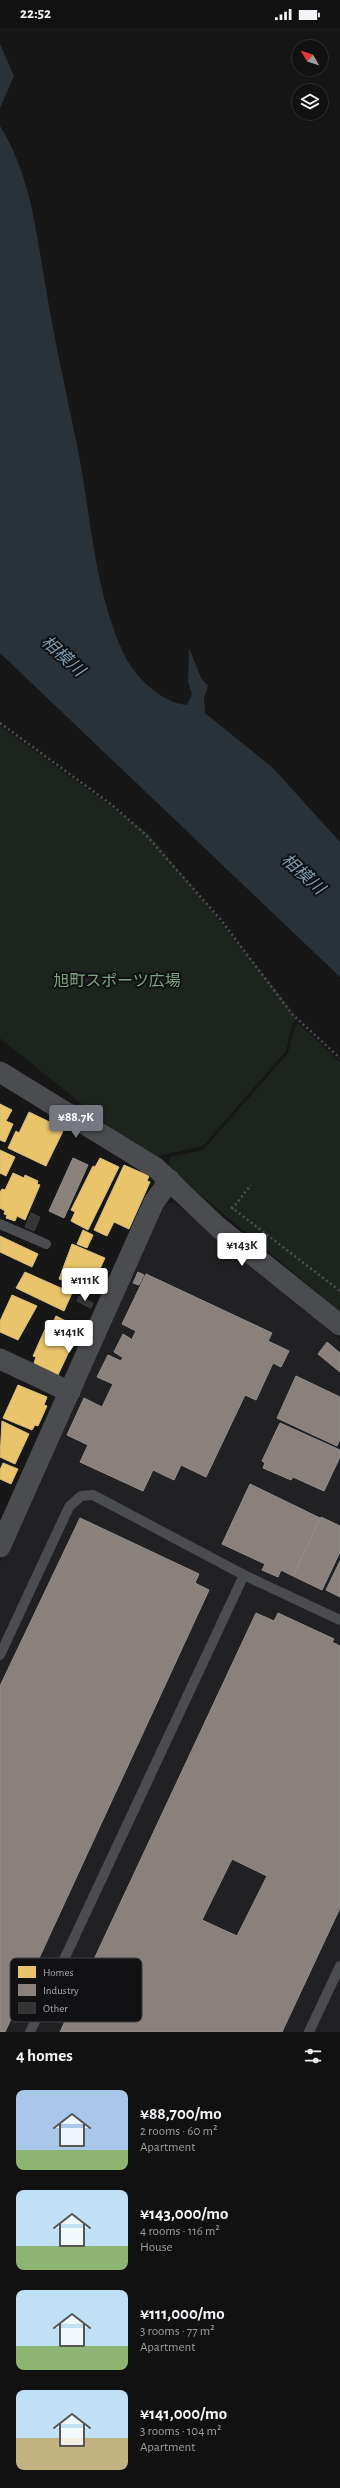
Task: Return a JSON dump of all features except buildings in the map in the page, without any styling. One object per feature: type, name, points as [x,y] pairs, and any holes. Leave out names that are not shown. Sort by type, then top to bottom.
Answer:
[{"type":"street","points":[[0,1072],[156,1168],[218,1227],[340,1325]]},
{"type":"street","points":[[0,1547],[154,1202],[170,1180]]},
{"type":"street","points":[[0,1359],[70,1392]]},
{"type":"lane","points":[[0,1224],[46,1244]]},
{"type":"lane","points":[[0,1655],[69,1507],[81,1496],[93,1495],[244,1574],[340,1620]]},
{"type":"lane","points":[[65,1958],[244,1574]]},
{"type":"lane","points":[[309,2032],[340,1966]]},
{"type":"lane","points":[[30,2032],[35,2022]]},
{"type":"path","points":[[0,723],[112,805],[145,834],[221,920],[292,1014],[340,1058]]},
{"type":"path","points":[[218,1227],[251,1185]]},
{"type":"shaded area","points":[[174,1202],[340,1339],[340,2032],[0,2032],[0,1562],[165,1204]]},
{"type":"green space","name":"旭町スポーツ広場","points":[[0,726],[149,834],[288,1005],[296,1019],[292,1025],[286,1051],[203,1146],[154,1157],[124,1138],[0,1038]]},
{"type":"green space","points":[[298,1023],[340,1062],[340,1312],[168,1167],[170,1157],[203,1150],[288,1053],[294,1029]]},
{"type":"water","points":[[0,44],[14,76],[0,108]]},
{"type":"water","name":"相模川","points":[[0,126],[19,165],[31,205],[53,329],[78,450],[99,577],[105,602],[122,650],[133,668],[148,686],[167,699],[187,705],[192,694],[188,682],[189,648],[201,678],[208,686],[204,697],[205,713],[273,768],[340,842],[340,977],[0,653]]}]
